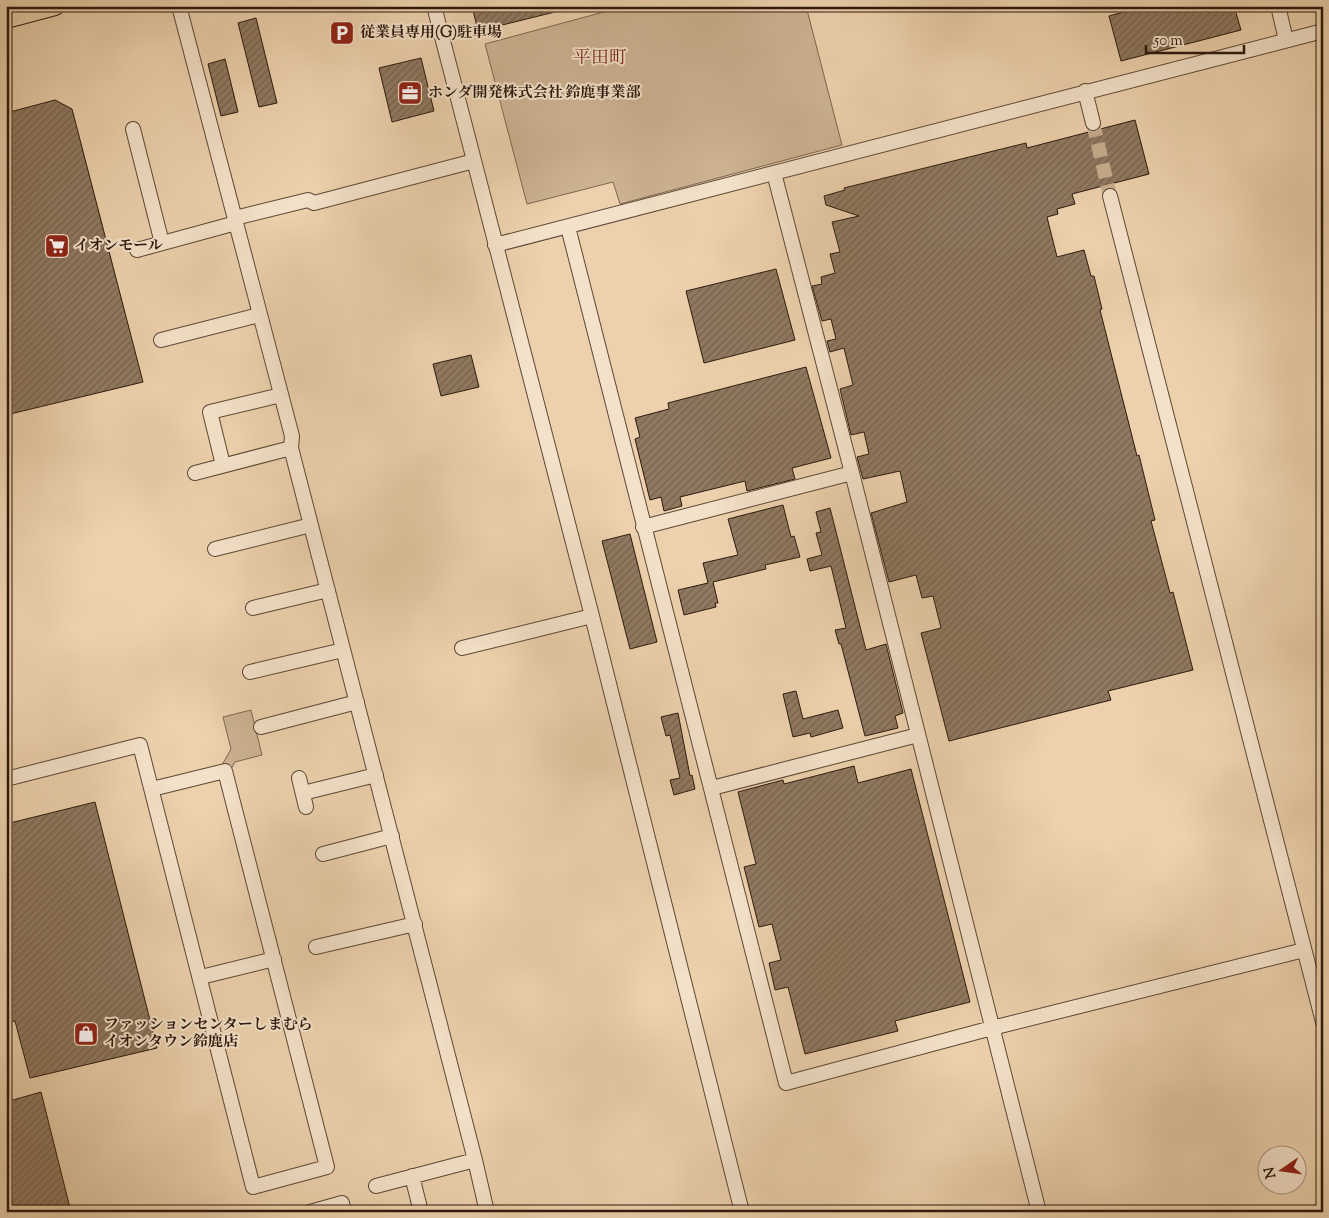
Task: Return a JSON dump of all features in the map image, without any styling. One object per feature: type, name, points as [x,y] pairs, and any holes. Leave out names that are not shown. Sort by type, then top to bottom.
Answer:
[{"type":"main road","points":[[6,19],[55,6]]},
{"type":"street","points":[[179,6],[292,436],[291,448],[415,924],[487,1212]]},
{"type":"street","points":[[434,6],[592,616],[742,1212]]},
{"type":"street","points":[[1278,6],[1286,40]]},
{"type":"street","points":[[495,245],[1323,31]]},
{"type":"street","points":[[1085,91],[1093,123]]},
{"type":"street","points":[[133,129],[162,244]]},
{"type":"street","points":[[137,250],[308,200],[314,203],[474,161]]},
{"type":"street","points":[[774,173],[1039,1212]]},
{"type":"street","points":[[1110,196],[1323,1022]]},
{"type":"street","points":[[568,227],[786,1083],[992,1028],[1304,950]]},
{"type":"street","points":[[161,340],[259,315]]},
{"type":"street","points":[[224,466],[210,412],[281,395]]},
{"type":"street","points":[[195,473],[291,448]]},
{"type":"street","points":[[643,527],[852,473]]},
{"type":"street","points":[[215,548],[311,525]]},
{"type":"street","points":[[253,608],[328,590]]},
{"type":"street","points":[[462,648],[592,616]]},
{"type":"street","points":[[250,672],[343,650]]},
{"type":"street","points":[[261,727],[357,702]]},
{"type":"street","points":[[712,788],[918,735]]},
{"type":"street","points":[[6,779],[140,745],[253,1187],[328,1167],[225,771],[152,789]]},
{"type":"street","points":[[303,793],[376,775]]},
{"type":"street","points":[[299,778],[306,807]]},
{"type":"street","points":[[323,854],[392,836]]},
{"type":"street","points":[[316,947],[415,924]]},
{"type":"street","points":[[201,978],[274,959]]},
{"type":"street","points":[[376,1186],[475,1160]]},
{"type":"street","points":[[412,1176],[421,1212]]},
{"type":"street","points":[[310,1212],[342,1204],[344,1212]]},
{"type":"shaded area","points":[[626,6],[806,6],[842,145],[620,204],[613,182],[527,204],[485,44]]},
{"type":"shaded area","points":[[251,710],[262,755],[235,762],[231,769],[222,765],[231,749],[223,717]]},
{"type":"building","points":[[472,6],[563,6],[563,10],[478,31]]},
{"type":"building","points":[[1146,6],[1234,6],[1241,30],[1121,61],[1109,16]]},
{"type":"building","points":[[256,18],[277,103],[259,107],[238,23]]},
{"type":"building","points":[[421,58],[434,111],[392,122],[379,68]]},
{"type":"building","points":[[225,59],[238,112],[221,116],[208,64]]},
{"type":"building","name":"イオンモール","points":[[55,100],[72,109],[143,382],[6,415],[6,113]]},
{"type":"building","points":[[1135,120],[1149,174],[1072,194],[1075,204],[1057,209],[1058,214],[1047,217],[1057,257],[1084,250],[1091,276],[1094,276],[1102,309],[1100,310],[1155,520],[1151,521],[1170,593],[1173,592],[1193,670],[1108,691],[1111,700],[949,741],[921,633],[941,628],[933,596],[922,598],[916,575],[889,582],[871,513],[907,502],[900,471],[863,479],[857,457],[869,454],[864,432],[851,435],[840,389],[853,385],[844,348],[830,352],[827,341],[836,339],[831,319],[822,321],[812,286],[822,284],[821,277],[835,273],[830,254],[840,252],[832,222],[859,216],[826,205],[824,196],[845,190],[844,188],[1026,143],[1027,148]]},
{"type":"building","points":[[776,269],[795,340],[704,363],[686,291]]},
{"type":"building","points":[[471,355],[479,387],[441,396],[433,364]]},
{"type":"building","points":[[806,367],[831,458],[792,468],[795,479],[747,491],[745,481],[680,497],[682,506],[664,511],[661,497],[650,500],[635,439],[640,437],[635,418],[669,409],[668,403]]},
{"type":"building","points":[[783,505],[791,537],[794,536],[800,557],[765,565],[766,569],[713,582],[718,603],[715,603],[716,607],[684,615],[678,590],[708,583],[703,563],[738,555],[728,519]]},
{"type":"building","points":[[830,508],[866,650],[886,644],[903,713],[895,716],[898,728],[865,736],[841,644],[839,644],[835,630],[846,628],[831,566],[810,571],[807,559],[822,555],[816,533],[821,532],[816,512]]},
{"type":"building","points":[[630,534],[657,642],[630,649],[602,541]]},
{"type":"building","points":[[796,691],[803,719],[838,710],[843,728],[811,737],[810,733],[793,737],[783,694]]},
{"type":"building","points":[[678,713],[690,776],[692,775],[695,789],[674,795],[670,780],[680,778],[670,735],[666,736],[661,717]]},
{"type":"building","points":[[854,766],[858,783],[911,769],[970,1002],[895,1021],[898,1031],[805,1054],[788,987],[775,990],[769,963],[781,960],[772,924],[759,927],[744,867],[756,864],[738,792],[783,780],[784,784]]},
{"type":"building","points":[[95,802],[157,1048],[30,1078],[15,1021],[6,1023],[6,824]]},
{"type":"building","points":[[41,1092],[71,1212],[6,1212],[6,1102]]},
{"type":"tunnel","points":[[1093,123],[1110,196]]},
{"type":"place","name":"従業員専用(G)駐車場","points":[[342,33]]},
{"type":"place","name":"ホンダ開発株式会社 鈴鹿事業部","points":[[410,93]]},
{"type":"place","name":"イオンモール","points":[[57,246]]},
{"type":"place","name":"ファッションセンターしまむら イオンタウン鈴鹿店","points":[[86,1034]]},
{"type":"district","name":"平田町","points":[[600,59]]}]
